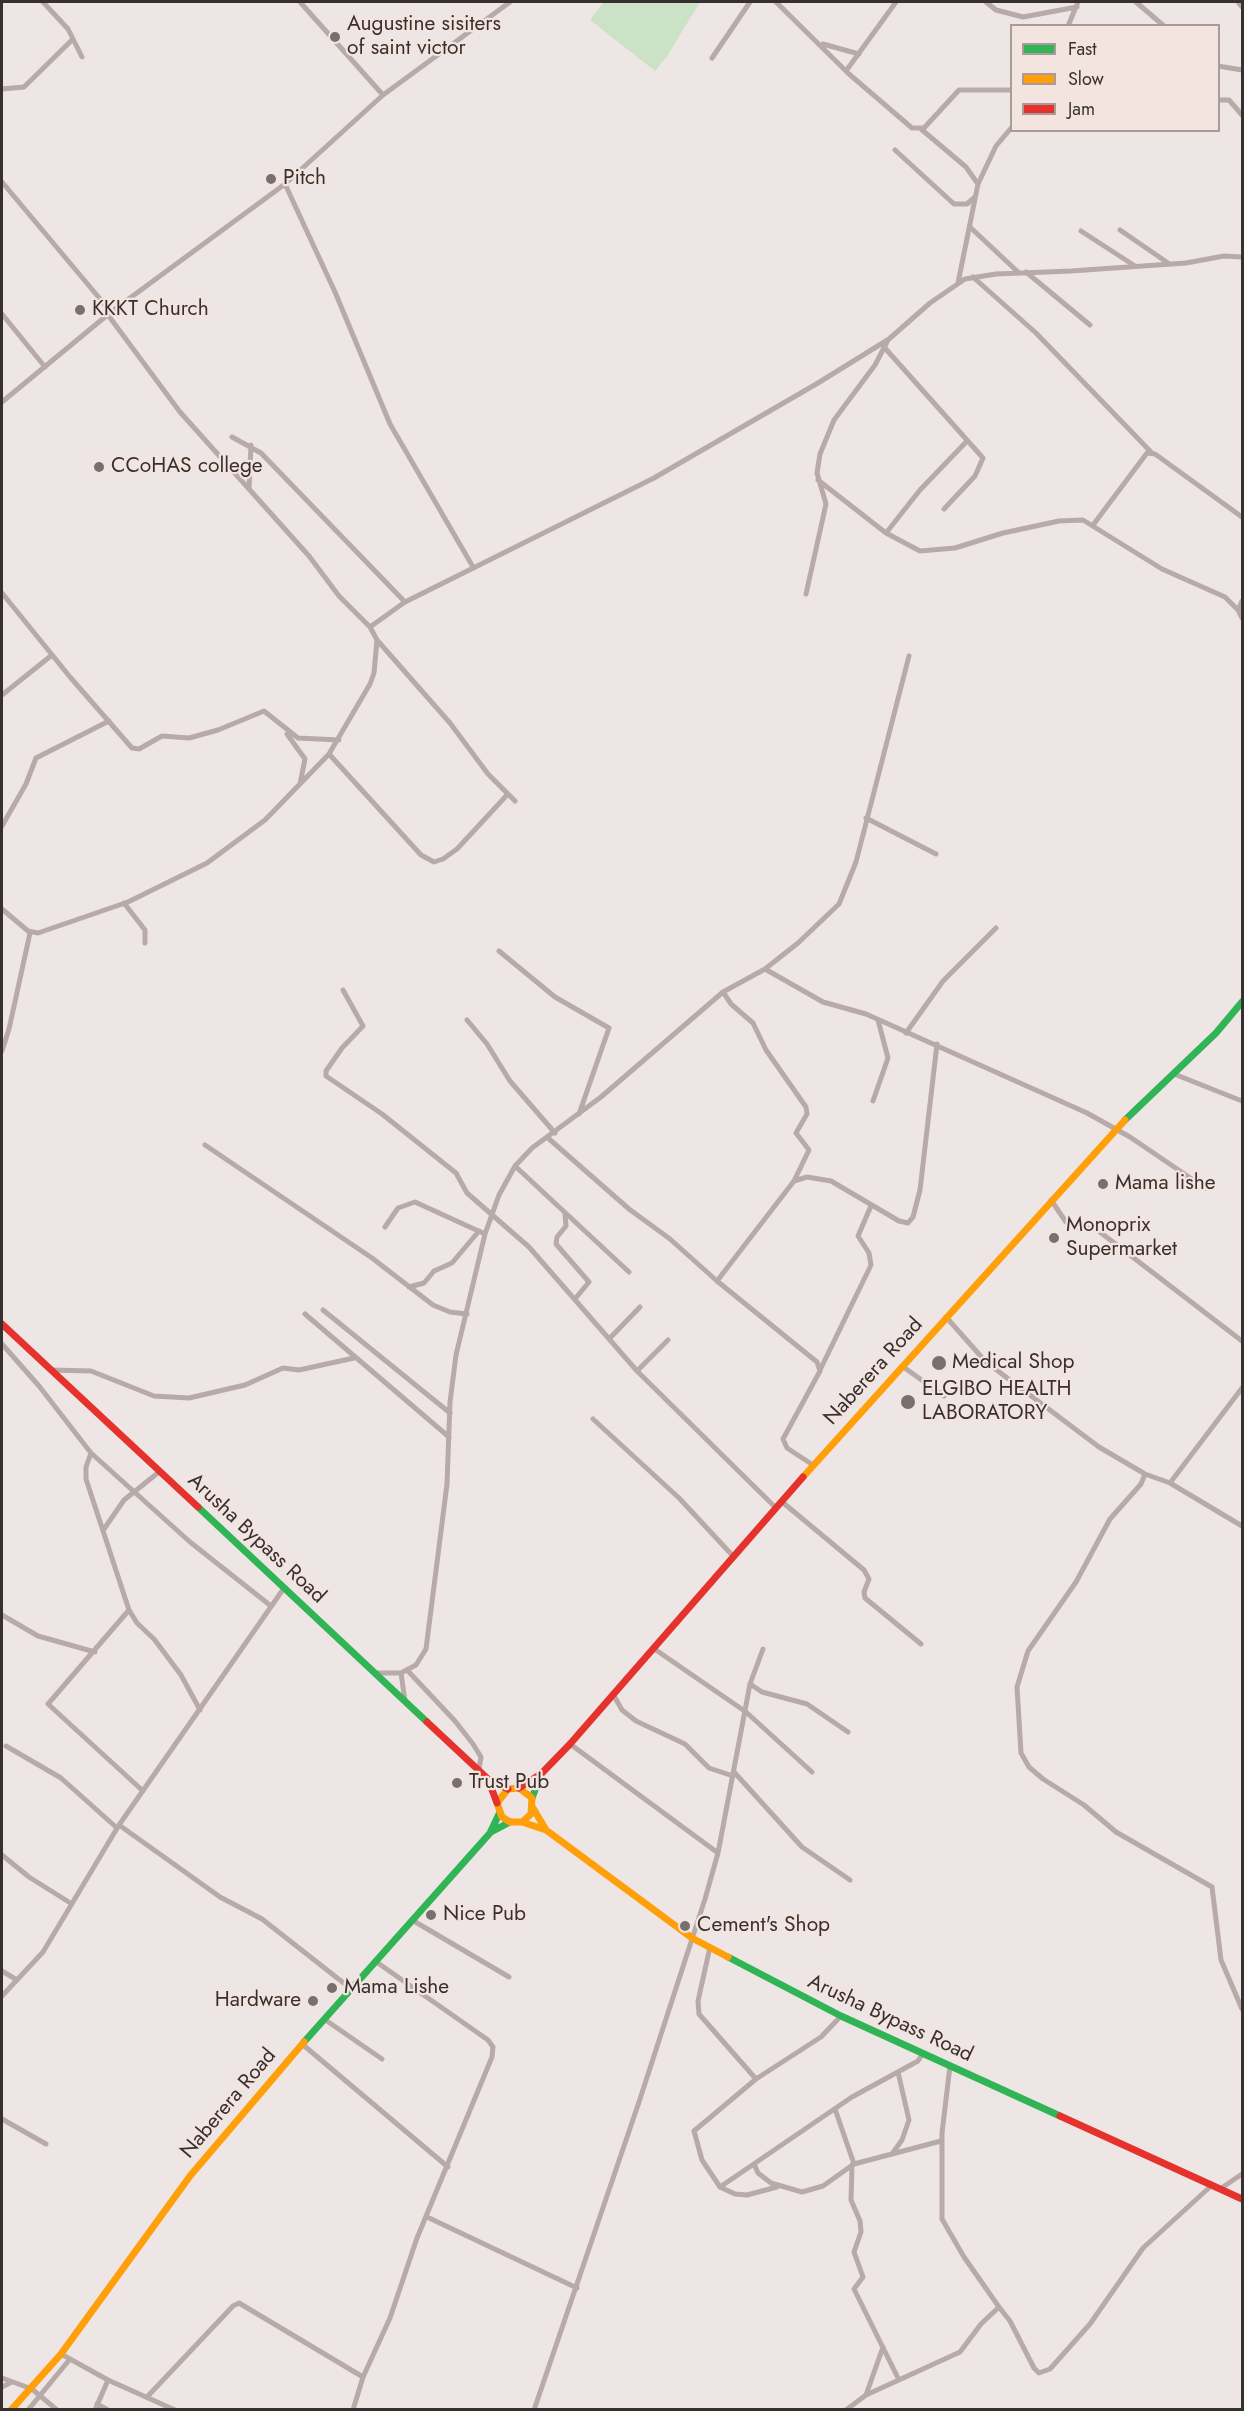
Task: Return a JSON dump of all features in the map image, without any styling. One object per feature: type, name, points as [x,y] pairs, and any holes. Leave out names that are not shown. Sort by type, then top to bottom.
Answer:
[{"type":"street","points":[[43,2],[65,24],[82,57]]},
{"type":"street","points":[[300,2],[383,94]]},
{"type":"street","points":[[2,402],[110,314],[285,184],[383,94],[510,2]]},
{"type":"street","points":[[712,58],[750,2]]},
{"type":"street","points":[[776,2],[846,71],[905,124],[921,129],[966,167],[978,184]]},
{"type":"street","points":[[846,71],[896,2]]},
{"type":"street","points":[[986,2],[996,10],[1023,17],[1078,4]]},
{"type":"street","points":[[1136,2],[1162,24]]},
{"type":"street","points":[[1238,2],[1242,7]]},
{"type":"street","points":[[1069,24],[1078,4]]},
{"type":"street","points":[[2,88],[24,87],[73,39]]},
{"type":"street","points":[[821,44],[858,54]]},
{"type":"street","points":[[1220,66],[1242,70]]},
{"type":"street","points":[[921,129],[959,90],[1010,90]]},
{"type":"street","points":[[1220,100],[1229,100],[1242,115]]},
{"type":"street","points":[[958,283],[971,228],[978,184],[996,147],[1010,127]]},
{"type":"street","points":[[895,150],[954,204],[967,204],[976,196]]},
{"type":"street","points":[[2,182],[110,314],[180,412],[250,489],[339,596],[370,627],[377,640],[450,723],[507,795],[515,801]]},
{"type":"street","points":[[285,184],[335,292],[390,424],[473,567]]},
{"type":"street","points":[[971,228],[1019,273]]},
{"type":"street","points":[[1120,230],[1169,264]]},
{"type":"street","points":[[1080,231],[1135,266]]},
{"type":"street","points":[[370,627],[405,602],[654,478],[889,339],[958,283],[973,277],[1026,272],[1169,264],[1224,256],[1242,257]]},
{"type":"street","points":[[1026,272],[1090,326]]},
{"type":"street","points":[[973,277],[1036,333],[1151,453],[1242,515]]},
{"type":"street","points":[[2,314],[45,367]]},
{"type":"street","points":[[806,594],[826,504],[818,480],[820,454],[831,426],[875,365],[889,339]]},
{"type":"street","points":[[884,347],[982,456],[982,465],[975,476],[944,509]]},
{"type":"street","points":[[232,437],[251,445],[367,560],[405,602]]},
{"type":"street","points":[[886,533],[927,482],[968,441]]},
{"type":"street","points":[[250,489],[251,445]]},
{"type":"street","points":[[1093,525],[1142,457],[1151,453]]},
{"type":"street","points":[[818,480],[886,533],[911,548],[928,552],[955,548],[1003,533],[1059,521],[1083,520],[1162,569],[1219,593],[1238,610],[1242,618]]},
{"type":"street","points":[[2,593],[132,748],[137,749],[156,737],[189,738],[218,730],[260,711],[269,713],[303,755],[300,786]]},
{"type":"street","points":[[1238,610],[1242,601]]},
{"type":"street","points":[[2,909],[30,933],[38,933],[124,903],[207,863],[266,820],[329,754],[370,684],[374,673],[377,640]]},
{"type":"street","points":[[2,695],[52,655]]},
{"type":"street","points":[[377,1673],[404,1671],[420,1661],[428,1645],[447,1484],[450,1413],[456,1355],[467,1314],[482,1233],[515,1166],[532,1148],[578,1116],[723,992],[765,969],[798,944],[839,904],[856,862],[909,656]]},
{"type":"street","points":[[2,826],[26,784],[36,758],[109,721]]},
{"type":"street","points":[[282,728],[298,738],[339,740]]},
{"type":"street","points":[[329,754],[421,855],[434,862],[457,849],[507,795]]},
{"type":"street","points":[[866,818],[936,854]]},
{"type":"street","points":[[124,903],[146,930],[145,944]]},
{"type":"street","points":[[906,1033],[943,981],[996,928]]},
{"type":"street","points":[[2,1051],[12,1019],[30,933]]},
{"type":"street","points":[[499,951],[555,997],[609,1028],[578,1116]]},
{"type":"street","points":[[765,969],[823,1002],[878,1020],[936,1044],[964,1060],[1087,1113],[1205,1188]]},
{"type":"street","points":[[343,990],[363,1026],[342,1048],[326,1071],[326,1076],[433,1153],[456,1173],[464,1189],[529,1246],[637,1371],[778,1504],[864,1570],[869,1579],[864,1592],[865,1598],[921,1644]]},
{"type":"street","points":[[717,1281],[794,1181],[809,1150],[796,1133],[807,1114],[806,1107],[766,1050],[753,1023],[731,1004],[723,992]]},
{"type":"street","name":"Naberera Road","points":[[519,1788],[541,1774],[570,1744],[778,1504],[1051,1200],[1116,1130],[1216,1033],[1242,1002]]},
{"type":"street","points":[[467,1020],[488,1044],[510,1081],[555,1133]]},
{"type":"street","points":[[873,1101],[888,1058],[878,1020]]},
{"type":"street","points":[[794,1181],[807,1177],[831,1181],[871,1206],[903,1223],[908,1222],[913,1217],[922,1174],[936,1044]]},
{"type":"street","points":[[1174,1074],[1242,1101]]},
{"type":"street","points":[[548,1138],[817,1362],[820,1370]]},
{"type":"street","points":[[205,1145],[372,1258],[441,1309],[467,1314]]},
{"type":"street","points":[[515,1166],[629,1272]]},
{"type":"street","points":[[1051,1200],[1066,1222],[1078,1227],[1096,1229],[1242,1341]]},
{"type":"street","points":[[385,1227],[398,1208],[410,1202],[423,1204],[482,1233]]},
{"type":"street","points":[[813,1465],[787,1448],[783,1439],[820,1370],[871,1265],[869,1253],[858,1236],[871,1206]]},
{"type":"street","points":[[565,1213],[566,1226],[557,1237],[555,1244],[589,1282],[575,1299]]},
{"type":"street","points":[[409,1287],[424,1283],[434,1271],[452,1263],[482,1233]]},
{"type":"street","points":[[609,1339],[640,1306]]},
{"type":"street","points":[[323,1310],[450,1413]]},
{"type":"street","points":[[305,1314],[449,1437]]},
{"type":"street","points":[[946,1317],[979,1355],[1027,1395],[1099,1447],[1145,1474],[1170,1483],[1242,1526]]},
{"type":"street","name":"Arusha Bypass Road","points":[[2,1326],[479,1769],[488,1779],[499,1814]]},
{"type":"street","points":[[637,1371],[668,1340]]},
{"type":"street","points":[[2,1344],[39,1386],[91,1453],[190,1542],[271,1606]]},
{"type":"street","points":[[51,1370],[91,1371],[154,1396],[189,1398],[250,1383],[283,1368],[298,1371],[354,1358]]},
{"type":"street","points":[[902,1366],[944,1396]]},
{"type":"street","points":[[1170,1483],[1242,1388]]},
{"type":"street","points":[[594,1419],[679,1498],[733,1556]]},
{"type":"street","points":[[91,1453],[86,1467],[86,1479],[104,1528],[129,1610],[137,1623],[153,1639],[181,1675],[200,1710]]},
{"type":"street","points":[[104,1528],[123,1500],[159,1472]]},
{"type":"street","points":[[1145,1474],[1141,1484],[1110,1519],[1076,1582],[1028,1651],[1017,1687],[1021,1753],[1029,1767],[1042,1779],[1084,1805],[1116,1832],[1212,1887],[1221,1960],[1242,2009]]},
{"type":"street","points":[[2,1996],[40,1956],[118,1826],[284,1588]]},
{"type":"street","points":[[129,1610],[48,1705],[143,1791]]},
{"type":"street","points":[[2,1615],[38,1636],[95,1652]]},
{"type":"street","points":[[653,1648],[746,1712],[812,1772]]},
{"type":"street","points":[[534,2409],[577,2288],[718,1853],[750,1684],[763,1649]]},
{"type":"street","points":[[404,1671],[405,1701]]},
{"type":"street","points":[[404,1671],[455,1721],[473,1744],[481,1756],[479,1769]]},
{"type":"street","points":[[750,1684],[762,1692],[807,1704],[848,1732]]},
{"type":"street","points":[[613,1694],[622,1710],[636,1721],[685,1744],[709,1768],[733,1774],[802,1847],[850,1880]]},
{"type":"street","points":[[570,1744],[718,1853]]},
{"type":"street","points":[[6,1746],[61,1778],[118,1826],[220,1897],[262,1919],[350,1989]]},
{"type":"street","name":"Naberera Road","points":[[532,1798],[541,1774]]},
{"type":"street","name":"Arusha Bypass Road","points":[[488,1779],[508,1789]]},
{"type":"street","points":[[497,1803],[503,1792],[508,1789],[519,1788],[532,1798]]},
{"type":"street","name":"Arusha Bypass Road","points":[[532,1798],[533,1808],[546,1830]]},
{"type":"street","points":[[522,1822],[533,1808]]},
{"type":"street","points":[[499,1814],[510,1822]]},
{"type":"street","name":"Naberera Road","points":[[11,2409],[32,2389],[61,2354],[190,2176],[350,1989],[490,1833],[499,1814]]},
{"type":"street","name":"Naberera Road","points":[[490,1833],[510,1822]]},
{"type":"street","name":"Arusha Bypass Road","points":[[510,1822],[522,1822],[546,1830],[692,1938],[841,2016],[1242,2199]]},
{"type":"street","points":[[2,1855],[29,1877],[72,1904]]},
{"type":"street","points":[[412,1920],[510,1977]]},
{"type":"street","points":[[710,1947],[698,2001],[699,2014],[756,2079]]},
{"type":"street","points":[[353,2409],[363,2377],[390,2318],[427,2217],[492,2057],[493,2048],[488,2040],[375,1961]]},
{"type":"street","points":[[2,1971],[17,1980]]},
{"type":"street","points":[[777,2187],[747,2195],[735,2194],[720,2187],[702,2160],[694,2131],[756,2079],[807,2047],[841,2016]]},
{"type":"street","points":[[324,2019],[382,2059]]},
{"type":"street","points":[[302,2044],[448,2167]]},
{"type":"street","points":[[720,2187],[835,2109],[918,2061],[923,2054]]},
{"type":"street","points":[[950,2066],[941,2141],[942,2218],[964,2257],[1010,2321],[1034,2368],[1039,2373],[1050,2369],[1090,2324],[1143,2248],[1211,2186]]},
{"type":"street","points":[[892,2154],[902,2140],[909,2120],[898,2072]]},
{"type":"street","points":[[835,2109],[853,2165],[851,2200],[860,2222],[861,2232],[854,2252],[863,2277],[854,2287],[899,2380]]},
{"type":"street","points":[[2,2119],[46,2144]]},
{"type":"street","points":[[754,2164],[763,2178],[777,2187],[802,2192],[811,2190],[853,2165],[941,2141]]},
{"type":"street","points":[[1220,2189],[1242,2174]]},
{"type":"street","points":[[427,2217],[577,2288]]},
{"type":"street","points":[[147,2397],[233,2306],[239,2303],[363,2377]]},
{"type":"street","points":[[846,2409],[866,2395],[960,2352],[981,2324],[999,2307]]},
{"type":"street","points":[[866,2395],[883,2347]]},
{"type":"street","points":[[61,2354],[108,2380],[175,2409]]},
{"type":"street","points":[[28,2409],[41,2397],[70,2359]]},
{"type":"street","points":[[2,2378],[32,2389],[57,2409]]},
{"type":"street","points":[[108,2380],[96,2407],[108,2409]]},
{"type":"street","points":[[2,2387],[10,2382]]},
{"type":"green space","points":[[604,2],[700,2],[668,55],[655,71],[590,20]]},
{"type":"traffic: fast","points":[[1125,1120],[1216,1033],[1242,1002]]},
{"type":"traffic: fast","points":[[198,1507],[427,1722]]},
{"type":"traffic: fast","points":[[532,1798],[541,1774]]},
{"type":"traffic: fast","points":[[304,2042],[490,1833],[499,1814]]},
{"type":"traffic: fast","points":[[491,1832],[510,1822]]},
{"type":"traffic: fast","points":[[728,1957],[841,2016],[1060,2116]]},
{"type":"traffic: slow","points":[[803,1477],[1125,1120]]},
{"type":"traffic: slow","points":[[522,1822],[531,1814],[532,1798],[519,1788],[508,1789],[497,1803],[502,1817],[510,1822],[522,1822],[546,1830],[692,1938],[728,1957]]},
{"type":"traffic: slow","points":[[533,1808],[546,1830]]},
{"type":"traffic: slow","points":[[11,2410],[61,2354],[190,2176],[304,2042]]},
{"type":"traffic: jam","points":[[2,1324],[198,1507]]},
{"type":"traffic: jam","points":[[519,1788],[541,1774],[570,1744],[803,1477]]},
{"type":"traffic: jam","points":[[427,1722],[488,1779],[508,1789]]},
{"type":"traffic: jam","points":[[488,1779],[497,1803]]},
{"type":"traffic: jam","points":[[1060,2116],[1242,2199]]},
{"type":"place","name":"Augustine sisiters of saint victor","points":[[335,37]]},
{"type":"place","name":"Pitch","points":[[271,179]]},
{"type":"place","name":"KKKT Church","points":[[80,310]]},
{"type":"place","name":"CCoHAS college","points":[[99,467]]},
{"type":"place","name":"Mama lishe","points":[[1103,1184]]},
{"type":"place","name":"Monoprix Supermarket","points":[[1054,1238]]},
{"type":"place","name":"Medical Shop","points":[[939,1363]]},
{"type":"place","name":"ELGIBO HEALTH LABORATORY","points":[[908,1402]]},
{"type":"place","name":"Trust Pub","points":[[457,1783]]},
{"type":"place","name":"Nice Pub","points":[[431,1915]]},
{"type":"place","name":"Cement's Shop","points":[[685,1926]]},
{"type":"place","name":"Mama Lishe","points":[[332,1988]]},
{"type":"place","name":"Hardware","points":[[313,2001]]}]
